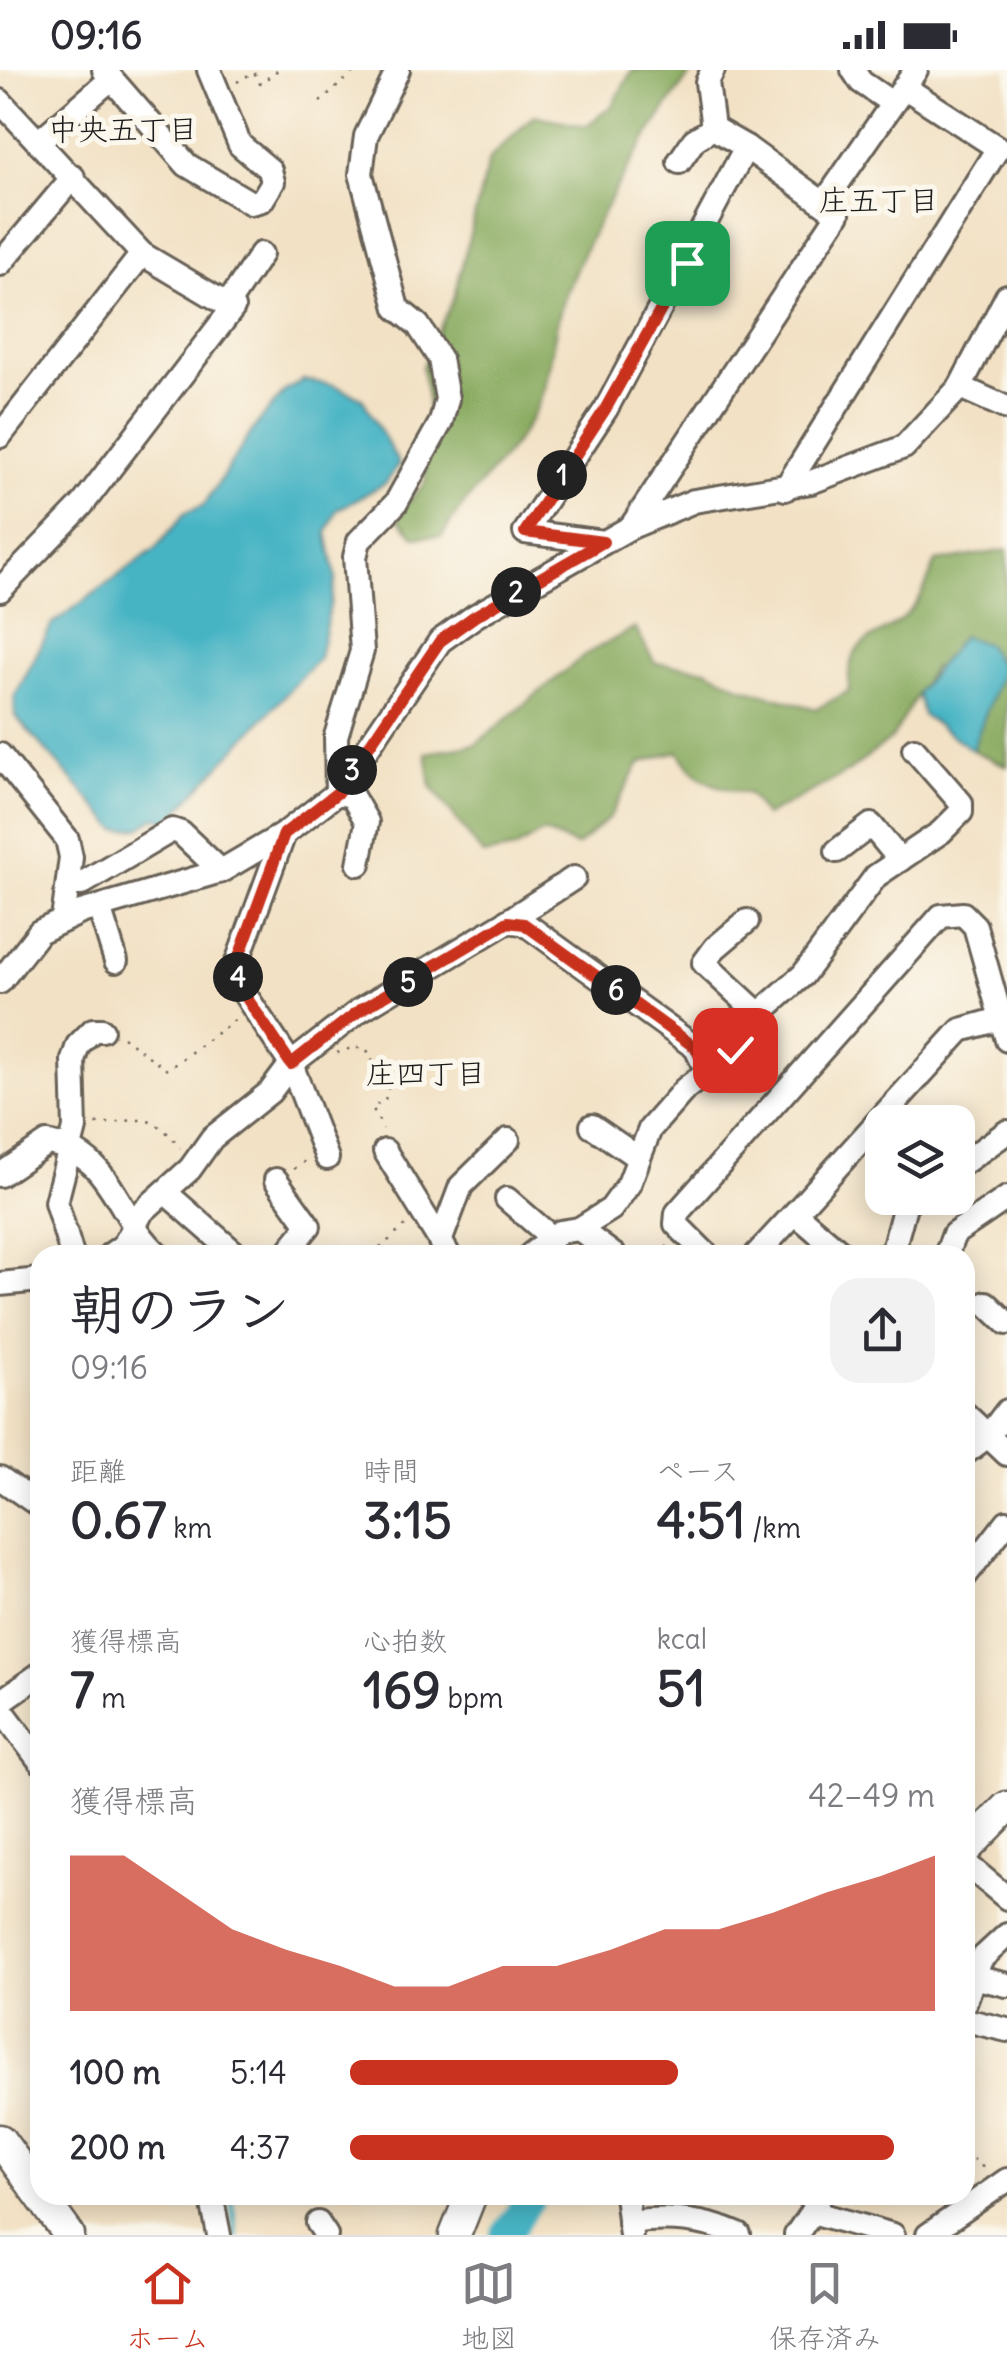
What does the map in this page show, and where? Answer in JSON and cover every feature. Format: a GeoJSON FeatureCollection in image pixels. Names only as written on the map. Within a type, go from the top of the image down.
{"type":"FeatureCollection","features":[{"type":"Feature","properties":{"kind":"main road"},"geometry":{"type":"LineString","coordinates":[[975,1840],[1007,1808]]}},
{"type":"Feature","properties":{"kind":"main road"},"geometry":{"type":"LineString","coordinates":[[0,2140],[30,2181]]}},
{"type":"Feature","properties":{"kind":"main road"},"geometry":{"type":"LineString","coordinates":[[47,2205],[69,2235]]}},
{"type":"Feature","properties":{"kind":"main road"},"geometry":{"type":"LineString","coordinates":[[455,2235],[467,2205]]}},
{"type":"Feature","properties":{"kind":"street"},"geometry":{"type":"LineString","coordinates":[[39,141],[108,74],[187,165],[252,203],[262,200],[273,182],[270,170],[240,145],[209,70]]}},
{"type":"Feature","properties":{"kind":"street"},"geometry":{"type":"LineString","coordinates":[[337,793],[336,736],[362,651],[355,557],[359,541],[396,503],[441,422],[446,399],[440,359],[418,325],[397,308],[361,174],[366,136],[398,70]]}},
{"type":"Feature","properties":{"kind":"street"},"geometry":{"type":"LineString","coordinates":[[712,128],[707,82],[713,70]]}},
{"type":"Feature","properties":{"kind":"street"},"geometry":{"type":"LineString","coordinates":[[785,488],[998,148],[904,87],[861,82],[853,70]]}},
{"type":"Feature","properties":{"kind":"street"},"geometry":{"type":"LineString","coordinates":[[824,203],[904,87]]}},
{"type":"Feature","properties":{"kind":"street"},"geometry":{"type":"LineString","coordinates":[[0,101],[142,254],[233,308],[82,504],[0,590]]}},
{"type":"Feature","properties":{"kind":"street"},"geometry":{"type":"LineString","coordinates":[[631,527],[838,214],[746,147],[712,128]]}},
{"type":"Feature","properties":{"kind":"street"},"geometry":{"type":"LineString","coordinates":[[679,162],[694,140],[712,128]]}},
{"type":"Feature","properties":{"kind":"street"},"geometry":{"type":"LineString","coordinates":[[603,542],[525,532],[606,408],[746,147]]}},
{"type":"Feature","properties":{"kind":"street"},"geometry":{"type":"LineString","coordinates":[[0,264],[72,177]]}},
{"type":"Feature","properties":{"kind":"street"},"geometry":{"type":"LineString","coordinates":[[0,436],[142,254]]}},
{"type":"Feature","properties":{"kind":"street"},"geometry":{"type":"LineString","coordinates":[[227,304],[261,254]]}},
{"type":"Feature","properties":{"kind":"street"},"geometry":{"type":"LineString","coordinates":[[0,982],[22,947],[38,932],[100,906],[221,872],[284,834],[337,793],[440,641],[475,616],[631,527],[694,501],[785,488],[845,472],[904,447],[960,388],[1007,296]]}},
{"type":"Feature","properties":{"kind":"street"},"geometry":{"type":"LineString","coordinates":[[960,388],[1007,408]]}},
{"type":"Feature","properties":{"kind":"street"},"geometry":{"type":"LineString","coordinates":[[542,1245],[551,1237],[579,1229],[610,1209],[629,1184],[650,1128],[685,1089],[752,1033],[759,1014],[803,976],[843,925],[858,894],[961,812],[962,803],[914,749]]}},
{"type":"Feature","properties":{"kind":"street"},"geometry":{"type":"LineString","coordinates":[[0,755],[67,839],[69,884],[64,920]]}},
{"type":"Feature","properties":{"kind":"street"},"geometry":{"type":"LineString","coordinates":[[337,793],[352,796],[367,822],[359,864]]}},
{"type":"Feature","properties":{"kind":"street"},"geometry":{"type":"LineString","coordinates":[[837,851],[871,825],[900,860]]}},
{"type":"Feature","properties":{"kind":"street"},"geometry":{"type":"LineString","coordinates":[[69,884],[82,884],[172,830],[181,832],[221,872]]}},
{"type":"Feature","properties":{"kind":"street"},"geometry":{"type":"LineString","coordinates":[[284,834],[236,965],[240,988],[252,1008],[297,1060],[325,1154]]}},
{"type":"Feature","properties":{"kind":"street"},"geometry":{"type":"LineString","coordinates":[[120,1245],[134,1230],[142,1212],[194,1164],[212,1138],[270,1092],[297,1060],[360,1010],[574,878]]}},
{"type":"Feature","properties":{"kind":"street"},"geometry":{"type":"LineString","coordinates":[[100,906],[116,961]]}},
{"type":"Feature","properties":{"kind":"street"},"geometry":{"type":"LineString","coordinates":[[697,1245],[676,1224],[677,1213],[941,916],[963,914],[976,926],[1005,1025],[962,1030],[766,1245]]}},
{"type":"Feature","properties":{"kind":"street"},"geometry":{"type":"LineString","coordinates":[[747,921],[704,963],[759,1014]]}},
{"type":"Feature","properties":{"kind":"street"},"geometry":{"type":"LineString","coordinates":[[508,922],[524,924],[696,1048],[707,1072]]}},
{"type":"Feature","properties":{"kind":"street"},"geometry":{"type":"LineString","coordinates":[[69,1245],[56,1202],[75,1122],[72,1060],[78,1045],[93,1030],[102,1030]]}},
{"type":"Feature","properties":{"kind":"street"},"geometry":{"type":"LineString","coordinates":[[592,1126],[637,1157]]}},
{"type":"Feature","properties":{"kind":"street"},"geometry":{"type":"LineString","coordinates":[[975,1155],[1007,1132]]}},
{"type":"Feature","properties":{"kind":"street"},"geometry":{"type":"LineString","coordinates":[[445,1245],[462,1186],[508,1140]]}},
{"type":"Feature","properties":{"kind":"street"},"geometry":{"type":"LineString","coordinates":[[0,1175],[47,1143],[72,1147],[91,1161],[112,1189],[134,1230],[149,1245]]}},
{"type":"Feature","properties":{"kind":"street"},"geometry":{"type":"LineString","coordinates":[[385,1151],[442,1245]]}},
{"type":"Feature","properties":{"kind":"street"},"geometry":{"type":"LineString","coordinates":[[276,1180],[309,1226],[295,1245]]}},
{"type":"Feature","properties":{"kind":"street"},"geometry":{"type":"LineString","coordinates":[[164,1192],[225,1245]]}},
{"type":"Feature","properties":{"kind":"street"},"geometry":{"type":"LineString","coordinates":[[950,1245],[954,1234],[1007,1198]]}},
{"type":"Feature","properties":{"kind":"street"},"geometry":{"type":"LineString","coordinates":[[507,1199],[551,1237]]}},
{"type":"Feature","properties":{"kind":"street"},"geometry":{"type":"LineString","coordinates":[[795,1214],[832,1245]]}},
{"type":"Feature","properties":{"kind":"street"},"geometry":{"type":"LineString","coordinates":[[894,1245],[902,1215]]}},
{"type":"Feature","properties":{"kind":"street"},"geometry":{"type":"LineString","coordinates":[[579,1229],[601,1245]]}},
{"type":"Feature","properties":{"kind":"street"},"geometry":{"type":"LineString","coordinates":[[0,1284],[30,1281]]}},
{"type":"Feature","properties":{"kind":"street"},"geometry":{"type":"LineString","coordinates":[[986,1304],[1007,1322]]}},
{"type":"Feature","properties":{"kind":"street"},"geometry":{"type":"LineString","coordinates":[[975,1446],[988,1436],[1007,1411]]}},
{"type":"Feature","properties":{"kind":"street"},"geometry":{"type":"LineString","coordinates":[[975,1424],[1007,1454]]}},
{"type":"Feature","properties":{"kind":"street"},"geometry":{"type":"LineString","coordinates":[[4,1487],[30,1501]]}},
{"type":"Feature","properties":{"kind":"street"},"geometry":{"type":"LineString","coordinates":[[975,1563],[1007,1522]]}},
{"type":"Feature","properties":{"kind":"street"},"geometry":{"type":"LineString","coordinates":[[30,1682],[0,1705],[30,1747]]}},
{"type":"Feature","properties":{"kind":"street"},"geometry":{"type":"LineString","coordinates":[[975,1871],[1007,1898]]}},
{"type":"Feature","properties":{"kind":"street"},"geometry":{"type":"LineString","coordinates":[[975,1971],[981,1959],[1007,1934]]}},
{"type":"Feature","properties":{"kind":"street"},"geometry":{"type":"LineString","coordinates":[[975,1978],[1007,1984]]}},
{"type":"Feature","properties":{"kind":"street"},"geometry":{"type":"LineString","coordinates":[[975,2022],[1007,2030]]}},
{"type":"Feature","properties":{"kind":"street"},"geometry":{"type":"LineString","coordinates":[[975,2203],[1005,2182]]}},
{"type":"Feature","properties":{"kind":"street"},"geometry":{"type":"LineString","coordinates":[[213,2205],[219,2235]]}},
{"type":"Feature","properties":{"kind":"street"},"geometry":{"type":"LineString","coordinates":[[796,2235],[814,2205]]}},
{"type":"Feature","properties":{"kind":"street"},"geometry":{"type":"LineString","coordinates":[[820,2205],[893,2235]]}},
{"type":"Feature","properties":{"kind":"street"},"geometry":{"type":"LineString","coordinates":[[928,2235],[972,2205]]}},
{"type":"Feature","properties":{"kind":"street"},"geometry":{"type":"LineString","coordinates":[[630,2229],[676,2219],[715,2224],[739,2235]]}},
{"type":"Feature","properties":{"kind":"path"},"geometry":{"type":"LineString","coordinates":[[218,93],[254,72],[260,84],[278,70]]}},
{"type":"Feature","properties":{"kind":"path"},"geometry":{"type":"LineString","coordinates":[[320,102],[356,70]]}},
{"type":"Feature","properties":{"kind":"path"},"geometry":{"type":"LineString","coordinates":[[102,1030],[128,1038],[167,1070],[252,1008]]}},
{"type":"Feature","properties":{"kind":"path"},"geometry":{"type":"LineString","coordinates":[[297,1060],[324,1058],[355,1046],[367,1050],[388,1089],[385,1100],[372,1107],[384,1132],[385,1151]]}},
{"type":"Feature","properties":{"kind":"path"},"geometry":{"type":"LineString","coordinates":[[75,1122],[115,1123],[138,1117],[152,1121],[194,1164]]}},
{"type":"Feature","properties":{"kind":"path"},"geometry":{"type":"LineString","coordinates":[[276,1180],[325,1154]]}},
{"type":"Feature","properties":{"kind":"path"},"geometry":{"type":"LineString","coordinates":[[383,1245],[419,1212]]}},
{"type":"Feature","properties":{"kind":"path"},"geometry":{"type":"LineString","coordinates":[[975,2160],[1005,2182]]}},
{"type":"Feature","properties":{"kind":"green space"},"geometry":{"type":"Polygon","coordinates":[[[632,70],[694,70],[640,149],[576,268],[560,309],[546,381],[527,425],[442,536],[415,537],[396,516],[425,483],[428,404],[422,367],[454,297],[489,159],[534,115],[586,126],[612,106],[632,70]]]}},
{"type":"Feature","properties":{"kind":"green space"},"geometry":{"type":"Polygon","coordinates":[[[1007,550],[1007,766],[972,750],[1002,669],[933,667],[892,738],[848,772],[765,816],[749,794],[708,782],[692,770],[678,751],[640,763],[609,818],[577,846],[543,832],[515,849],[483,855],[431,786],[426,753],[476,744],[586,654],[635,628],[655,663],[706,669],[741,687],[816,709],[849,691],[849,671],[859,647],[903,618],[915,605],[936,562],[1007,550]]]}},
{"type":"Feature","properties":{"kind":"water"},"geometry":{"type":"Polygon","coordinates":[[[303,380],[334,385],[362,398],[399,464],[386,483],[337,510],[327,533],[336,578],[319,658],[169,821],[156,817],[140,828],[117,830],[15,716],[14,698],[52,624],[156,548],[185,513],[204,505],[256,425],[285,391],[303,380]]]}},
{"type":"Feature","properties":{"kind":"water"},"geometry":{"type":"Polygon","coordinates":[[[962,636],[986,644],[1002,669],[972,750],[923,715],[917,693],[962,636]]]}},
{"type":"Feature","properties":{"kind":"waterway"},"geometry":{"type":"LineString","coordinates":[[232,2205],[236,2235]]}},
{"type":"Feature","properties":{"kind":"waterway"},"geometry":{"type":"LineString","coordinates":[[506,2235],[526,2205]]}},
{"type":"Feature","properties":{"kind":"district","name":"中央五丁目"},"geometry":{"type":"Point","coordinates":[123,130]}},
{"type":"Feature","properties":{"kind":"district","name":"庄五丁目"},"geometry":{"type":"Point","coordinates":[879,201]}},
{"type":"Feature","properties":{"kind":"district","name":"庄四丁目"},"geometry":{"type":"Point","coordinates":[426,1074]}},
{"type":"Feature","properties":{"kind":"route"},"geometry":{"type":"LineString","coordinates":[[687,263],[606,408],[525,532],[603,542],[475,616],[440,641],[337,793],[284,834],[268,881],[254,907],[236,965],[240,988],[291,1064],[360,1010],[508,922],[524,924],[696,1048],[707,1072],[735,1050]]}}]}
